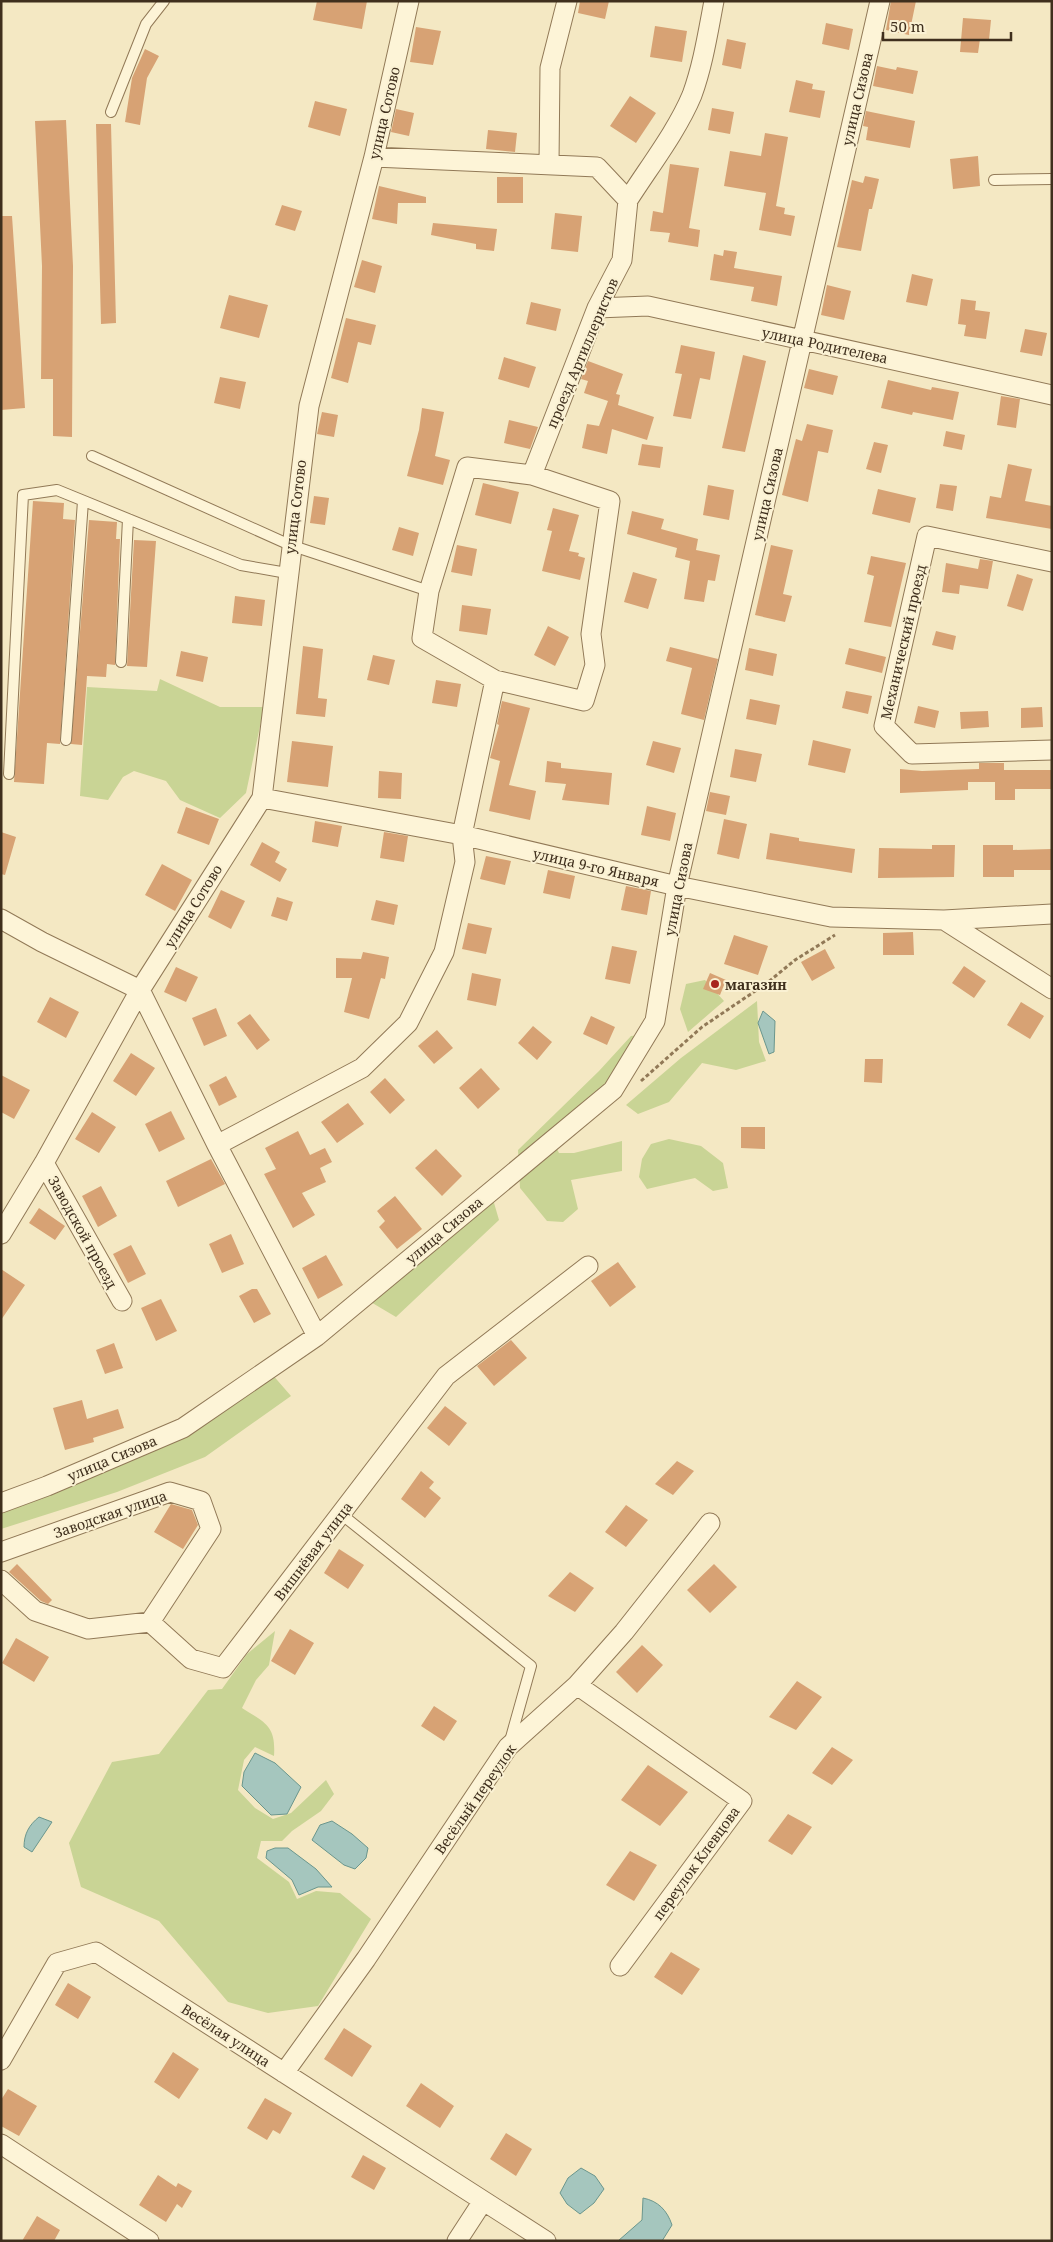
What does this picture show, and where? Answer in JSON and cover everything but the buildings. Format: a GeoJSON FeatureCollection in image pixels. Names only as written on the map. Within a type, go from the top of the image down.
{"type":"FeatureCollection","features":[{"type":"Feature","properties":{"kind":"street","name":"улица Сотово"},"geometry":{"type":"LineString","coordinates":[[1,1234],[44,1163],[140,990],[262,798],[290,545],[309,406],[374,157],[409,1]]}},
{"type":"Feature","properties":{"kind":"street"},"geometry":{"type":"LineString","coordinates":[[549,164],[550,68],[567,1]]}},
{"type":"Feature","properties":{"kind":"street","name":"проезд Артиллеристов"},"geometry":{"type":"LineString","coordinates":[[532,475],[597,308],[622,260],[628,200],[692,95],[702,60],[714,1]]}},
{"type":"Feature","properties":{"kind":"street","name":"улица Сизова"},"geometry":{"type":"LineString","coordinates":[[1,1503],[47,1486],[182,1428],[317,1336],[613,1090],[655,1020],[677,886],[880,1]]}},
{"type":"Feature","properties":{"kind":"street"},"geometry":{"type":"LineString","coordinates":[[374,157],[597,167],[628,200]]}},
{"type":"Feature","properties":{"kind":"street","name":"улица Родителева"},"geometry":{"type":"LineString","coordinates":[[597,308],[648,306],[1052,395]]}},
{"type":"Feature","properties":{"kind":"street"},"geometry":{"type":"LineString","coordinates":[[467,466],[532,475],[610,502],[591,634],[594,666],[584,701],[495,680],[422,638],[429,591],[467,466]]}},
{"type":"Feature","properties":{"kind":"street","name":"Механический проезд"},"geometry":{"type":"LineString","coordinates":[[1052,562],[927,536],[884,726],[912,754],[1052,750]]}},
{"type":"Feature","properties":{"kind":"street"},"geometry":{"type":"LineString","coordinates":[[216,1145],[362,1068],[408,1023],[444,952],[465,862],[462,835],[495,680]]}},
{"type":"Feature","properties":{"kind":"street","name":"улица 9-го Января"},"geometry":{"type":"LineString","coordinates":[[262,798],[462,835],[677,886],[831,917],[944,920],[1052,914]]}},
{"type":"Feature","properties":{"kind":"street"},"geometry":{"type":"LineString","coordinates":[[1,919],[42,942],[140,990],[216,1145],[317,1336]]}},
{"type":"Feature","properties":{"kind":"street"},"geometry":{"type":"LineString","coordinates":[[944,920],[1052,989]]}},
{"type":"Feature","properties":{"kind":"street","name":"Заводской проезд"},"geometry":{"type":"LineString","coordinates":[[44,1163],[122,1301]]}},
{"type":"Feature","properties":{"kind":"street","name":"Вишнёвая улица"},"geometry":{"type":"LineString","coordinates":[[150,1622],[191,1659],[224,1668],[446,1376],[588,1266]]}},
{"type":"Feature","properties":{"kind":"street","name":"Заводская улица"},"geometry":{"type":"LineString","coordinates":[[1,1552],[170,1492],[201,1501],[211,1529],[150,1622]]}},
{"type":"Feature","properties":{"kind":"street","name":"Весёлый переулок"},"geometry":{"type":"LineString","coordinates":[[284,2072],[366,1959],[508,1748],[577,1685],[624,1632],[710,1523]]}},
{"type":"Feature","properties":{"kind":"street"},"geometry":{"type":"LineString","coordinates":[[1,1580],[35,1611],[88,1628],[150,1622]]}},
{"type":"Feature","properties":{"kind":"street","name":"переулок Клевцова"},"geometry":{"type":"LineString","coordinates":[[577,1685],[742,1801],[620,1966]]}},
{"type":"Feature","properties":{"kind":"street","name":"Весёлая улица"},"geometry":{"type":"LineString","coordinates":[[1,2060],[57,1963],[96,1952],[546,2241]]}},
{"type":"Feature","properties":{"kind":"street"},"geometry":{"type":"LineString","coordinates":[[1,2144],[149,2241]]}},
{"type":"Feature","properties":{"kind":"street"},"geometry":{"type":"LineString","coordinates":[[458,2241],[483,2201]]}},
{"type":"Feature","properties":{"kind":"lane"},"geometry":{"type":"LineString","coordinates":[[111,112],[146,24],[164,1]]}},
{"type":"Feature","properties":{"kind":"lane"},"geometry":{"type":"LineString","coordinates":[[994,180],[1052,179]]}},
{"type":"Feature","properties":{"kind":"lane"},"geometry":{"type":"LineString","coordinates":[[92,456],[290,545],[429,591]]}},
{"type":"Feature","properties":{"kind":"lane"},"geometry":{"type":"LineString","coordinates":[[9,774],[23,495],[57,490],[241,565],[287,573]]}},
{"type":"Feature","properties":{"kind":"lane"},"geometry":{"type":"LineString","coordinates":[[66,740],[83,501]]}},
{"type":"Feature","properties":{"kind":"lane"},"geometry":{"type":"LineString","coordinates":[[121,662],[128,519]]}},
{"type":"Feature","properties":{"kind":"lane"},"geometry":{"type":"LineString","coordinates":[[341,1514],[531,1666],[508,1748]]}},
{"type":"Feature","properties":{"kind":"path"},"geometry":{"type":"LineString","coordinates":[[637,1084],[702,1028],[767,983],[795,960],[863,917]]}},
{"type":"Feature","properties":{"kind":"green space"},"geometry":{"type":"Polygon","coordinates":[[[160,679],[220,707],[264,707],[246,793],[220,818],[180,800],[166,781],[134,771],[123,777],[108,800],[80,796],[87,687],[157,691],[160,679]]]}},
{"type":"Feature","properties":{"kind":"green space"},"geometry":{"type":"Polygon","coordinates":[[[705,980],[724,1001],[688,1032],[680,1009],[686,984],[705,980]]]}},
{"type":"Feature","properties":{"kind":"green space"},"geometry":{"type":"Polygon","coordinates":[[[757,1001],[759,1042],[766,1061],[736,1070],[702,1063],[669,1102],[638,1114],[626,1105],[681,1058],[757,1001]]]}},
{"type":"Feature","properties":{"kind":"green space"},"geometry":{"type":"Polygon","coordinates":[[[639,1035],[616,1082],[557,1149],[559,1153],[574,1153],[622,1141],[622,1171],[571,1180],[578,1209],[563,1222],[547,1221],[520,1188],[518,1150],[599,1071],[631,1036],[639,1035]]]}},
{"type":"Feature","properties":{"kind":"green space"},"geometry":{"type":"Polygon","coordinates":[[[669,1139],[701,1146],[723,1163],[728,1188],[713,1191],[695,1178],[647,1189],[639,1177],[642,1159],[651,1144],[669,1139]]]}},
{"type":"Feature","properties":{"kind":"green space"},"geometry":{"type":"Polygon","coordinates":[[[492,1196],[499,1220],[396,1317],[369,1301],[492,1196]]]}},
{"type":"Feature","properties":{"kind":"green space"},"geometry":{"type":"Polygon","coordinates":[[[271,1373],[291,1396],[205,1457],[117,1492],[1,1529],[1,1510],[271,1373]]]}},
{"type":"Feature","properties":{"kind":"green space"},"geometry":{"type":"Polygon","coordinates":[[[275,1631],[269,1665],[256,1680],[242,1708],[263,1722],[271,1731],[274,1756],[255,1747],[244,1760],[238,1790],[255,1808],[273,1819],[291,1813],[326,1780],[334,1794],[321,1811],[292,1831],[282,1841],[261,1841],[257,1858],[289,1882],[297,1899],[316,1891],[340,1893],[371,1919],[318,2006],[268,2013],[228,2002],[159,1921],[81,1887],[69,1843],[112,1762],[159,1754],[208,1690],[222,1689],[247,1654],[275,1631]]]}},
{"type":"Feature","properties":{"kind":"water"},"geometry":{"type":"Polygon","coordinates":[[[763,1011],[775,1021],[774,1052],[769,1054],[758,1023],[763,1011]]]}},
{"type":"Feature","properties":{"kind":"water"},"geometry":{"type":"Polygon","coordinates":[[[255,1753],[275,1763],[301,1787],[287,1814],[271,1815],[242,1786],[244,1772],[255,1753]]]}},
{"type":"Feature","properties":{"kind":"water"},"geometry":{"type":"Polygon","coordinates":[[[39,1817],[52,1822],[32,1852],[24,1847],[25,1838],[32,1823],[39,1817]]]}},
{"type":"Feature","properties":{"kind":"water"},"geometry":{"type":"Polygon","coordinates":[[[332,1821],[352,1834],[368,1848],[366,1858],[355,1869],[344,1865],[312,1840],[320,1825],[332,1821]]]}},
{"type":"Feature","properties":{"kind":"water"},"geometry":{"type":"Polygon","coordinates":[[[275,1848],[288,1848],[316,1869],[332,1887],[318,1887],[299,1895],[292,1880],[266,1858],[267,1851],[275,1848]]]}},
{"type":"Feature","properties":{"kind":"water"},"geometry":{"type":"Polygon","coordinates":[[[581,2168],[595,2176],[604,2189],[594,2203],[580,2214],[567,2204],[560,2193],[568,2178],[581,2168]]]}},
{"type":"Feature","properties":{"kind":"water"},"geometry":{"type":"Polygon","coordinates":[[[643,2198],[653,2201],[661,2207],[672,2225],[662,2241],[618,2241],[642,2220],[643,2198]]]}},
{"type":"Feature","properties":{"kind":"place","name":"магазин"},"geometry":{"type":"Point","coordinates":[715,984]}}]}
